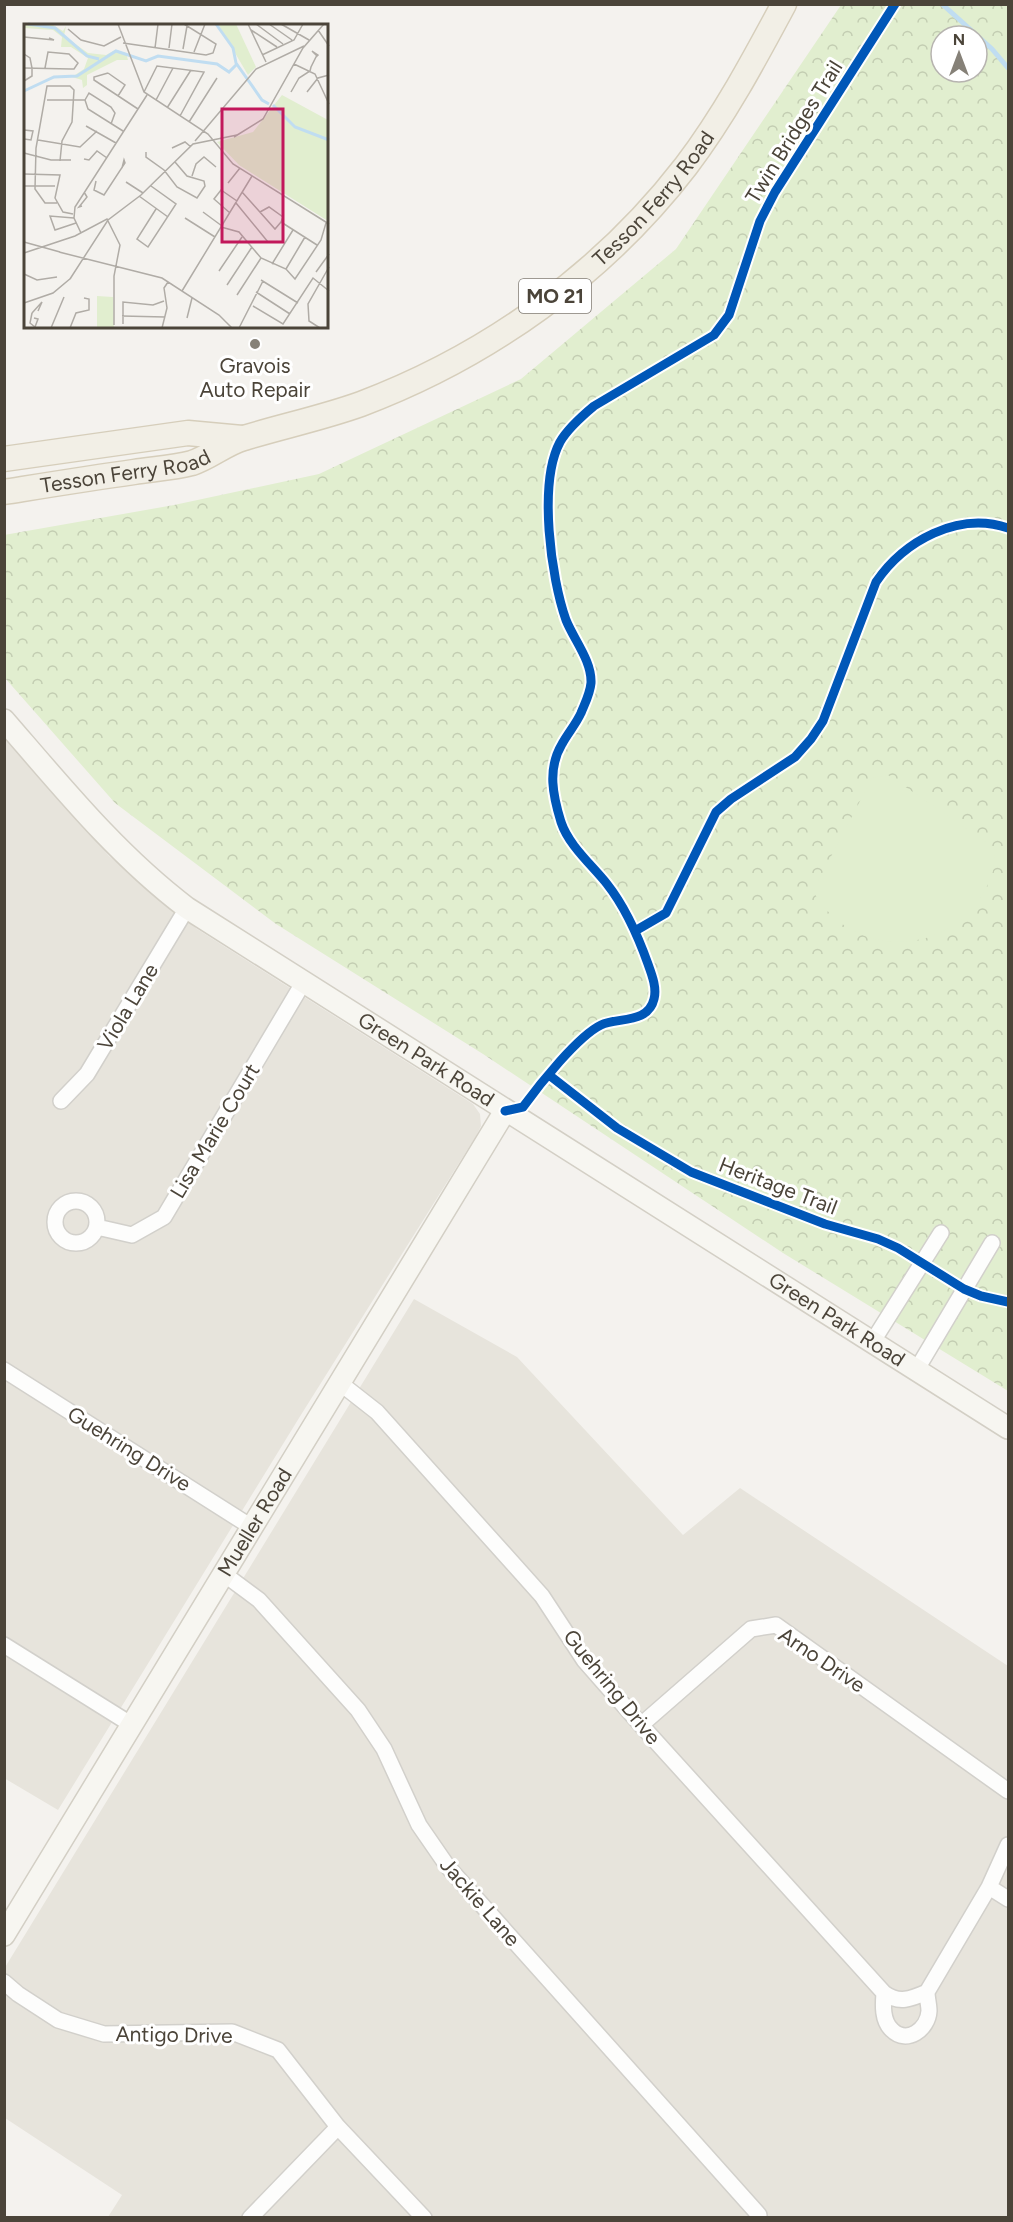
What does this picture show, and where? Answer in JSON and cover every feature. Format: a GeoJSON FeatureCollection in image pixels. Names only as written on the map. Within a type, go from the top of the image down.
{"type":"FeatureCollection","features":[{"type":"Feature","properties":{"kind":"main road","name":"Tesson Ferry Road"},"geometry":{"type":"LineString","coordinates":[[4,492],[192,462],[242,438],[323,417],[398,389],[489,341],[559,293],[625,235],[685,167],[736,90],[784,4]]}},
{"type":"Feature","properties":{"kind":"main road","name":"Tesson Ferry Road"},"geometry":{"type":"LineString","coordinates":[[4,459],[188,433],[242,438]]}},
{"type":"Feature","properties":{"kind":"street","name":"Green Park Road"},"geometry":{"type":"LineString","coordinates":[[4,720],[116,846],[146,875],[187,908],[1008,1428]]}},
{"type":"Feature","properties":{"kind":"street","name":"Viola Lane"},"geometry":{"type":"LineString","coordinates":[[61,1101],[87,1074],[187,908]]}},
{"type":"Feature","properties":{"kind":"street","name":"Lisa Marie Court"},"geometry":{"type":"LineString","coordinates":[[97,1227],[132,1235],[164,1216],[303,983]]}},
{"type":"Feature","properties":{"kind":"street","name":"Mueller Road"},"geometry":{"type":"LineString","coordinates":[[4,1935],[505,1111]]}},
{"type":"Feature","properties":{"kind":"street"},"geometry":{"type":"LineString","coordinates":[[873,1341],[940,1233]]}},
{"type":"Feature","properties":{"kind":"street"},"geometry":{"type":"LineString","coordinates":[[917,1369],[992,1243]]}},
{"type":"Feature","properties":{"kind":"street","name":"Guehring Drive"},"geometry":{"type":"LineString","coordinates":[[4,1370],[253,1528]]}},
{"type":"Feature","properties":{"kind":"street","name":"Guehring Drive"},"geometry":{"type":"LineString","coordinates":[[340,1383],[377,1412],[542,1596],[584,1660],[640,1725],[884,1993]]}},
{"type":"Feature","properties":{"kind":"street","name":"Jackie Lane"},"geometry":{"type":"LineString","coordinates":[[224,1574],[259,1600],[358,1710],[384,1749],[419,1825],[448,1867],[759,2215]]}},
{"type":"Feature","properties":{"kind":"street","name":"Arno Drive"},"geometry":{"type":"LineString","coordinates":[[640,1725],[751,1629],[776,1625],[1008,1791]]}},
{"type":"Feature","properties":{"kind":"street"},"geometry":{"type":"LineString","coordinates":[[4,1645],[132,1725]]}},
{"type":"Feature","properties":{"kind":"street"},"geometry":{"type":"LineString","coordinates":[[884,1993],[894,2000],[910,2000],[927,1992],[989,1887],[1008,1845]]}},
{"type":"Feature","properties":{"kind":"street"},"geometry":{"type":"LineString","coordinates":[[989,1887],[1008,1899]]}},
{"type":"Feature","properties":{"kind":"street","name":"Antigo Drive"},"geometry":{"type":"LineString","coordinates":[[4,1982],[58,2020],[104,2034],[232,2032],[278,2050],[338,2127],[424,2217]]}},
{"type":"Feature","properties":{"kind":"street"},"geometry":{"type":"LineString","coordinates":[[884,1993],[885,2019],[892,2030],[905,2036],[919,2032],[926,2023],[929,2011],[927,1992]]}},
{"type":"Feature","properties":{"kind":"street"},"geometry":{"type":"LineString","coordinates":[[250,2217],[338,2127]]}},
{"type":"Feature","properties":{"kind":"shaded area"},"geometry":{"type":"Polygon","coordinates":[[[4,736],[109,856],[197,929],[473,1104],[480,1114],[481,1126],[58,1810],[4,1778],[4,736]]]}},
{"type":"Feature","properties":{"kind":"shaded area"},"geometry":{"type":"Polygon","coordinates":[[[414,1299],[517,1357],[683,1535],[740,1488],[1008,1666],[1008,2217],[108,2217],[122,2195],[5,2118],[4,1969],[414,1299]]]}},
{"type":"Feature","properties":{"kind":"green space"},"geometry":{"type":"Polygon","coordinates":[[[841,5],[1008,5],[1008,1391],[783,1253],[483,1054],[276,924],[115,803],[5,678],[4,535],[174,505],[319,474],[521,379],[676,249],[841,5]]]}},
{"type":"Feature","properties":{"kind":"green space"},"geometry":{"type":"Polygon","coordinates":[[[888,775],[995,848],[993,871],[979,899],[960,921],[936,935],[909,941],[882,940],[855,932],[832,915],[813,891],[872,778],[888,775]]]}},
{"type":"Feature","properties":{"kind":"waterway"},"geometry":{"type":"LineString","coordinates":[[942,4],[992,49],[1008,68]]}},
{"type":"Feature","properties":{"kind":"cycle path","name":"Twin Bridges Trail"},"geometry":{"type":"LineString","coordinates":[[505,1111],[523,1107],[559,1062],[581,1039],[601,1025],[639,1016],[646,1012],[651,1007],[655,995],[651,973],[631,922],[614,893],[569,839],[561,822],[556,802],[553,783],[554,763],[557,753],[581,713],[588,695],[591,675],[586,659],[566,620],[556,580],[548,505],[553,460],[567,432],[594,406],[714,335],[729,315],[760,221],[775,192],[895,4]]}},
{"type":"Feature","properties":{"kind":"cycle path"},"geometry":{"type":"LineString","coordinates":[[635,931],[666,913],[716,812],[731,799],[795,757],[811,739],[823,721],[876,582],[888,567],[917,542],[952,527],[989,524],[1008,528]]}},
{"type":"Feature","properties":{"kind":"cycle path","name":"Heritage Trail"},"geometry":{"type":"LineString","coordinates":[[549,1075],[617,1128],[691,1172],[825,1224],[878,1239],[898,1248],[964,1289],[981,1296],[1008,1302]]}},
{"type":"Feature","properties":{"kind":"place","name":"Gravois Auto Repair"},"geometry":{"type":"Point","coordinates":[255,344]}}]}
